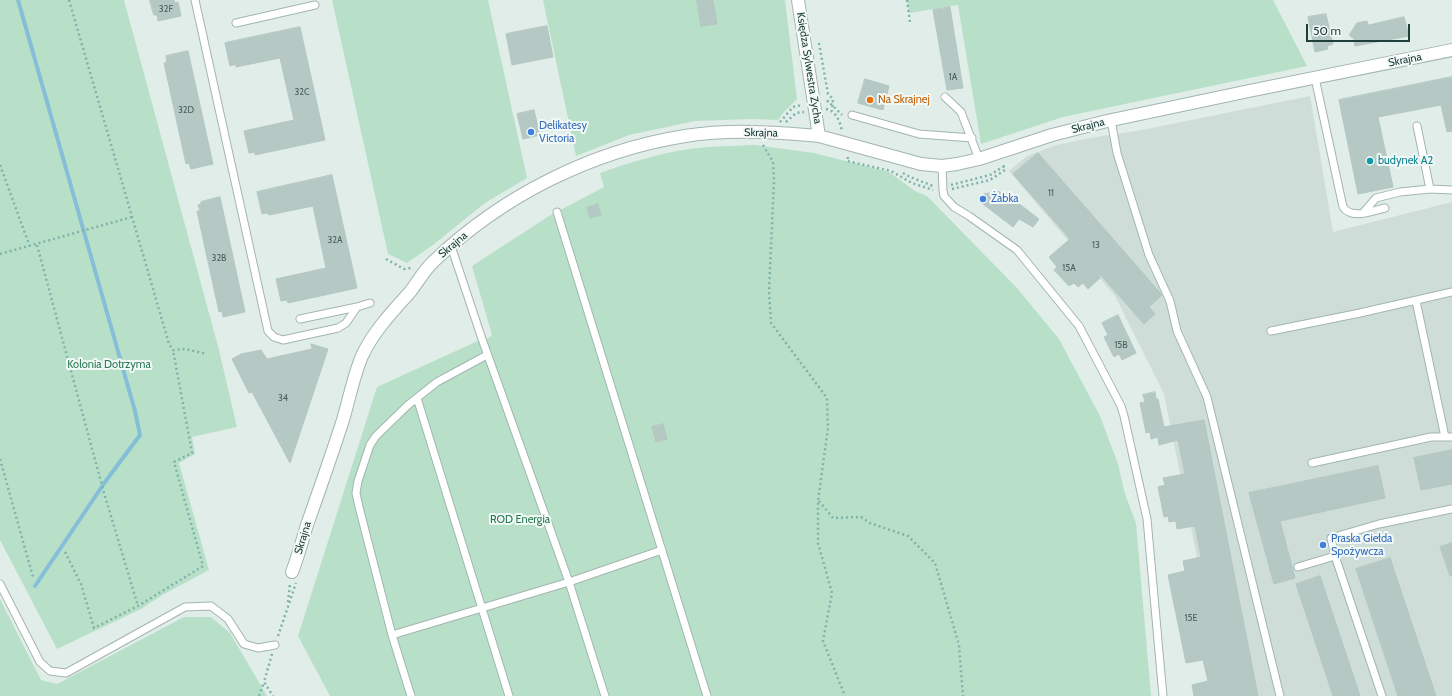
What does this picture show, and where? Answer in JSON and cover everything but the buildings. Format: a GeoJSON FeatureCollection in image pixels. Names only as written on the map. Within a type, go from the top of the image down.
{"type":"FeatureCollection","features":[{"type":"Feature","properties":{"kind":"street","name":"Księdza Sylwestra Zycha"},"geometry":{"type":"LineString","coordinates":[[798,0],[819,136]]}},
{"type":"Feature","properties":{"kind":"street","name":"Skrajna"},"geometry":{"type":"LineString","coordinates":[[292,572],[342,423],[362,357],[386,318],[432,263],[452,246],[497,211],[536,186],[578,167],[624,150],[686,136],[711,133],[768,132],[819,136],[921,164],[942,166],[957,164],[979,159],[1052,135],[1111,120],[1452,50]]}},
{"type":"Feature","properties":{"kind":"lane"},"geometry":{"type":"LineString","coordinates":[[195,0],[268,331],[274,337],[283,340],[338,328],[346,323],[356,307]]}},
{"type":"Feature","properties":{"kind":"lane"},"geometry":{"type":"LineString","coordinates":[[236,23],[315,6]]}},
{"type":"Feature","properties":{"kind":"lane"},"geometry":{"type":"LineString","coordinates":[[1315,78],[1343,207],[1346,211],[1354,214],[1384,208]]}},
{"type":"Feature","properties":{"kind":"lane"},"geometry":{"type":"LineString","coordinates":[[945,97],[961,112],[979,159]]}},
{"type":"Feature","properties":{"kind":"lane"},"geometry":{"type":"LineString","coordinates":[[852,115],[919,134],[972,138]]}},
{"type":"Feature","properties":{"kind":"lane"},"geometry":{"type":"LineString","coordinates":[[1111,120],[1117,153],[1149,255],[1170,300],[1177,331],[1207,397],[1280,696]]}},
{"type":"Feature","properties":{"kind":"lane"},"geometry":{"type":"LineString","coordinates":[[1417,126],[1430,189]]}},
{"type":"Feature","properties":{"kind":"lane"},"geometry":{"type":"LineString","coordinates":[[942,166],[942,190],[944,196],[954,207],[1017,250],[1079,326],[1121,406],[1147,519],[1163,696]]}},
{"type":"Feature","properties":{"kind":"lane"},"geometry":{"type":"LineString","coordinates":[[1364,213],[1376,198],[1400,192],[1430,189],[1452,190]]}},
{"type":"Feature","properties":{"kind":"lane"},"geometry":{"type":"LineString","coordinates":[[557,212],[707,696]]}},
{"type":"Feature","properties":{"kind":"lane"},"geometry":{"type":"LineString","coordinates":[[452,246],[488,355],[569,582],[605,696]]}},
{"type":"Feature","properties":{"kind":"lane"},"geometry":{"type":"LineString","coordinates":[[1271,331],[1416,301],[1452,292]]}},
{"type":"Feature","properties":{"kind":"lane"},"geometry":{"type":"LineString","coordinates":[[1312,463],[1431,437],[1449,437],[1416,301]]}},
{"type":"Feature","properties":{"kind":"lane"},"geometry":{"type":"LineString","coordinates":[[300,319],[370,303]]}},
{"type":"Feature","properties":{"kind":"lane"},"geometry":{"type":"LineString","coordinates":[[411,696],[392,635],[356,493],[358,481],[370,445],[376,436],[417,398],[437,382],[488,355]]}},
{"type":"Feature","properties":{"kind":"lane"},"geometry":{"type":"LineString","coordinates":[[417,398],[509,696]]}},
{"type":"Feature","properties":{"kind":"lane"},"geometry":{"type":"LineString","coordinates":[[1382,696],[1331,538],[1379,524],[1452,510]]}},
{"type":"Feature","properties":{"kind":"lane"},"geometry":{"type":"LineString","coordinates":[[392,635],[569,582],[662,550]]}},
{"type":"Feature","properties":{"kind":"lane"},"geometry":{"type":"LineString","coordinates":[[1298,567],[1336,556]]}},
{"type":"Feature","properties":{"kind":"lane"},"geometry":{"type":"LineString","coordinates":[[0,584],[40,662],[50,671],[66,672],[186,607],[211,606],[228,619],[244,644],[258,648],[275,645]]}},
{"type":"Feature","properties":{"kind":"path"},"geometry":{"type":"LineString","coordinates":[[65,552],[81,584],[94,628],[138,606],[203,566],[174,462],[192,453],[173,350],[169,344],[69,0]]}},
{"type":"Feature","properties":{"kind":"path"},"geometry":{"type":"LineString","coordinates":[[907,0],[910,22]]}},
{"type":"Feature","properties":{"kind":"path"},"geometry":{"type":"LineString","coordinates":[[818,38],[828,94],[833,99],[832,111]]}},
{"type":"Feature","properties":{"kind":"path"},"geometry":{"type":"LineString","coordinates":[[761,142],[773,162],[774,180],[769,291],[771,323],[827,398],[828,428],[818,500],[818,543],[832,592],[823,641],[845,696]]}},
{"type":"Feature","properties":{"kind":"path"},"geometry":{"type":"LineString","coordinates":[[0,165],[30,247]]}},
{"type":"Feature","properties":{"kind":"path"},"geometry":{"type":"LineString","coordinates":[[0,254],[84,232],[132,217]]}},
{"type":"Feature","properties":{"kind":"path"},"geometry":{"type":"LineString","coordinates":[[37,245],[100,481],[138,606]]}},
{"type":"Feature","properties":{"kind":"path"},"geometry":{"type":"LineString","coordinates":[[173,350],[185,349],[206,354]]}},
{"type":"Feature","properties":{"kind":"path"},"geometry":{"type":"LineString","coordinates":[[0,459],[32,577]]}},
{"type":"Feature","properties":{"kind":"path"},"geometry":{"type":"LineString","coordinates":[[818,500],[833,518],[861,517],[870,523],[908,536],[935,563],[959,645],[963,696]]}},
{"type":"Feature","properties":{"kind":"path"},"geometry":{"type":"LineString","coordinates":[[259,696],[288,604],[292,572]]}},
{"type":"Feature","properties":{"kind":"path"},"geometry":{"type":"LineString","coordinates":[[264,682],[273,696]]}},
{"type":"Feature","properties":{"kind":"shaded area","name":"Praska Giełda Spożywcza"},"geometry":{"type":"Polygon","coordinates":[[[1310,96],[1333,232],[1452,202],[1452,696],[1225,696],[1164,394],[1115,296],[1009,171],[1027,156],[1056,145],[1142,130],[1310,96]]]}},
{"type":"Feature","properties":{"kind":"green space","name":"Kolonia Dotrzyma"},"geometry":{"type":"Polygon","coordinates":[[[0,0],[124,0],[219,350],[237,427],[192,437],[195,454],[179,463],[209,570],[164,594],[141,609],[57,649],[0,540],[0,0]]]}},
{"type":"Feature","properties":{"kind":"green space"},"geometry":{"type":"Polygon","coordinates":[[[332,0],[488,0],[527,178],[485,203],[433,245],[407,263],[388,254],[332,0]]]}},
{"type":"Feature","properties":{"kind":"green space"},"geometry":{"type":"Polygon","coordinates":[[[543,0],[785,0],[797,99],[778,120],[752,119],[695,121],[629,135],[576,156],[543,0]]]}},
{"type":"Feature","properties":{"kind":"green space"},"geometry":{"type":"Polygon","coordinates":[[[907,0],[1273,0],[1307,66],[1063,117],[981,144],[958,5],[909,13],[907,0]]]}},
{"type":"Feature","properties":{"kind":"green space","name":"ROD Energia"},"geometry":{"type":"Polygon","coordinates":[[[755,145],[814,153],[889,172],[915,191],[927,196],[1017,288],[1059,339],[1100,416],[1118,464],[1125,494],[1136,523],[1151,696],[330,696],[298,636],[377,387],[482,339],[487,339],[492,335],[472,266],[549,216],[604,187],[600,173],[644,159],[678,151],[706,147],[755,145]]]}},
{"type":"Feature","properties":{"kind":"green space"},"geometry":{"type":"Polygon","coordinates":[[[0,599],[41,680],[57,684],[184,617],[211,617],[230,633],[267,696],[0,696],[0,599]]]}},
{"type":"Feature","properties":{"kind":"waterway"},"geometry":{"type":"LineString","coordinates":[[18,0],[135,411],[140,435],[105,482],[35,586]]}},
{"type":"Feature","properties":{"kind":"place","name":"Na Skrajnej"},"geometry":{"type":"Point","coordinates":[870,100]}},
{"type":"Feature","properties":{"kind":"place","name":"Delikatesy Victoria"},"geometry":{"type":"Point","coordinates":[531,132]}},
{"type":"Feature","properties":{"kind":"place","name":"budynek A2"},"geometry":{"type":"Point","coordinates":[1370,161]}},
{"type":"Feature","properties":{"kind":"place","name":"Żabka"},"geometry":{"type":"Point","coordinates":[983,199]}},
{"type":"Feature","properties":{"kind":"place","name":"Praska Giełda Spożywcza"},"geometry":{"type":"Point","coordinates":[1323,545]}}]}
